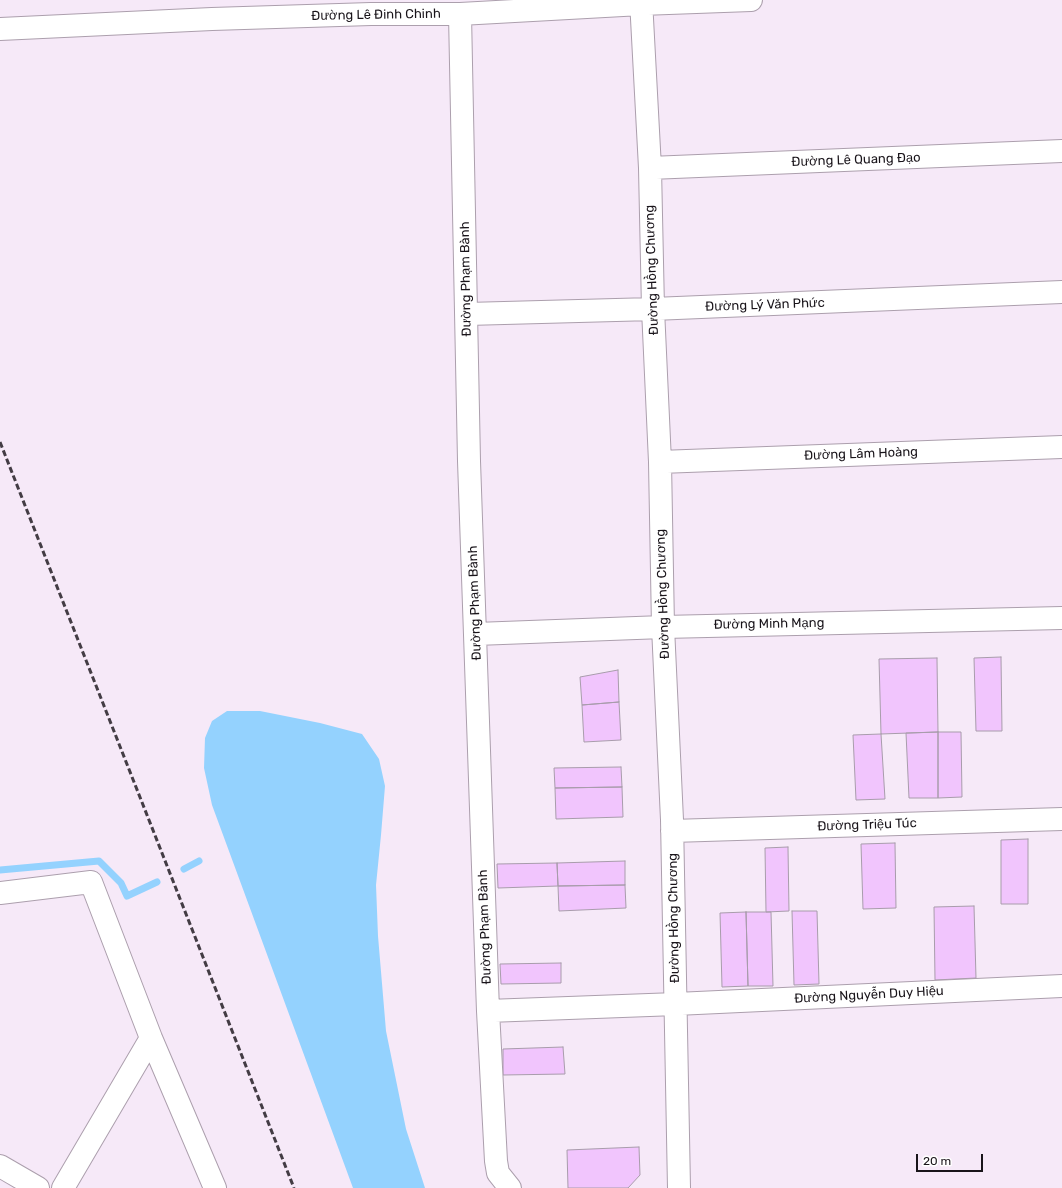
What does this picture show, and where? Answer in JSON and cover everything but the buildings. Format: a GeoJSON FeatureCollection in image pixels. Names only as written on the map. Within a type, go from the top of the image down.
{"type":"FeatureCollection","features":[{"type":"Feature","properties":{"kind":"street","name":"Đường Lê Đinh Chinh"},"geometry":{"type":"LineString","coordinates":[[0,29],[211,9],[397,7],[460,14],[641,2],[751,0]]}},
{"type":"Feature","properties":{"kind":"street","name":"Đường Hồng Chương"},"geometry":{"type":"LineString","coordinates":[[641,2],[650,168],[653,309],[660,462],[663,627],[672,831],[679,1188]]}},
{"type":"Feature","properties":{"kind":"street","name":"Đường Phạm Bành"},"geometry":{"type":"LineString","coordinates":[[460,14],[469,461],[488,1010],[496,1161],[498,1173],[510,1188]]}},
{"type":"Feature","properties":{"kind":"street","name":"Đường Lê Quang Đạo"},"geometry":{"type":"LineString","coordinates":[[650,168],[1062,151]]}},
{"type":"Feature","properties":{"kind":"street","name":"Đường Lý Văn Phức"},"geometry":{"type":"LineString","coordinates":[[467,314],[653,309],[1062,292]]}},
{"type":"Feature","properties":{"kind":"street","name":"Đường Lâm Hoàng"},"geometry":{"type":"LineString","coordinates":[[660,462],[1062,447]]}},
{"type":"Feature","properties":{"kind":"street","name":"Đường Minh Mạng"},"geometry":{"type":"LineString","coordinates":[[476,634],[663,627],[1062,618]]}},
{"type":"Feature","properties":{"kind":"street","name":"Đường Triệu Túc"},"geometry":{"type":"LineString","coordinates":[[672,831],[1062,820]]}},
{"type":"Feature","properties":{"kind":"street"},"geometry":{"type":"LineString","coordinates":[[0,893],[91,882],[152,1038],[215,1188]]}},
{"type":"Feature","properties":{"kind":"street","name":"Đường Nguyễn Duy Hiệu"},"geometry":{"type":"LineString","coordinates":[[488,1010],[676,1004],[1062,986]]}},
{"type":"Feature","properties":{"kind":"street"},"geometry":{"type":"LineString","coordinates":[[63,1188],[152,1038]]}},
{"type":"Feature","properties":{"kind":"street"},"geometry":{"type":"LineString","coordinates":[[0,1166],[38,1188]]}},
{"type":"Feature","properties":{"kind":"water"},"geometry":{"type":"Polygon","coordinates":[[[227,711],[260,711],[320,723],[362,734],[379,759],[385,786],[376,885],[378,936],[386,1031],[406,1129],[425,1188],[353,1188],[212,805],[204,768],[205,738],[212,721],[227,711]]]}},
{"type":"Feature","properties":{"kind":"waterway"},"geometry":{"type":"LineString","coordinates":[[0,870],[99,861],[121,883],[127,896],[157,882]]}},
{"type":"Feature","properties":{"kind":"waterway"},"geometry":{"type":"LineString","coordinates":[[184,869],[199,861]]}},
{"type":"Feature","properties":{"kind":"railway"},"geometry":{"type":"LineString","coordinates":[[0,442],[294,1188]]}}]}
